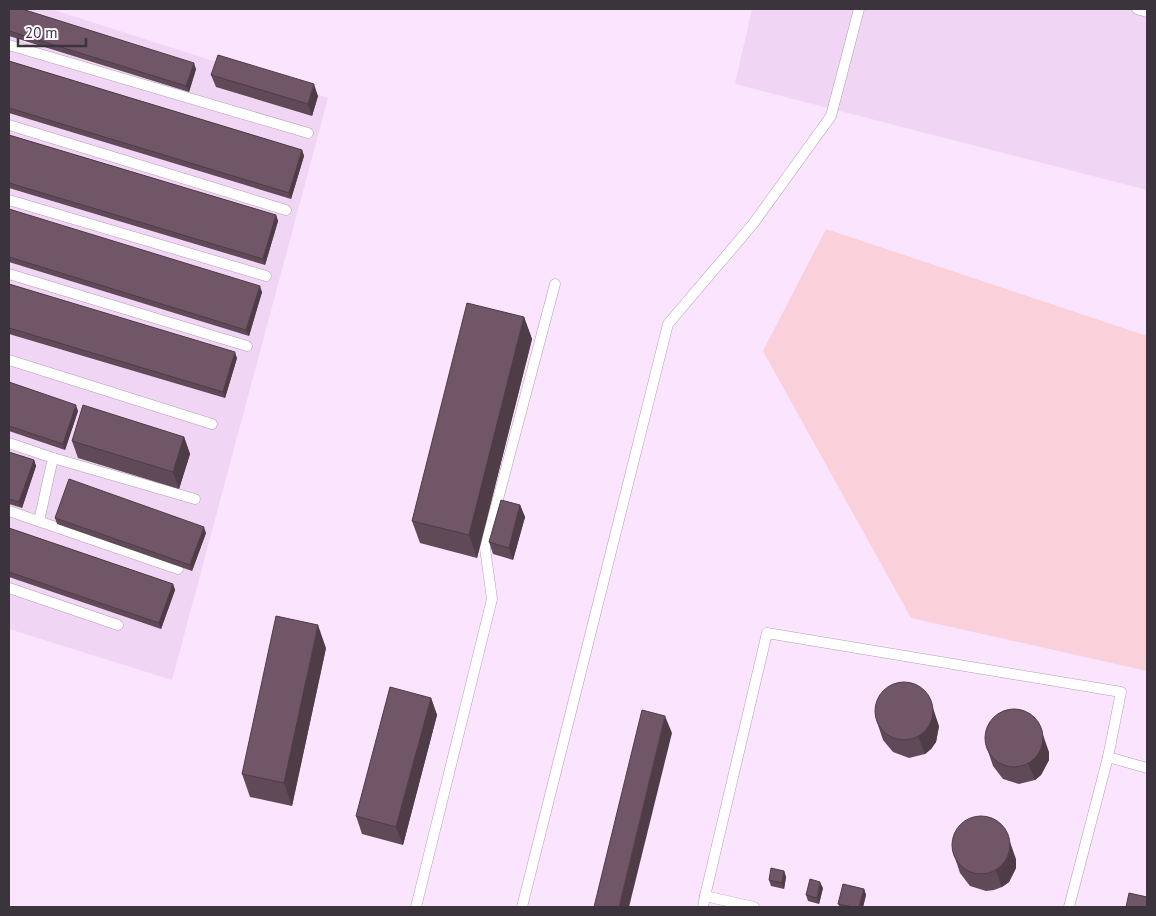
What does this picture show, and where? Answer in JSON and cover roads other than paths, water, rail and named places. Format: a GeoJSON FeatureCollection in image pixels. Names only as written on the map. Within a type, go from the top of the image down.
{"type":"FeatureCollection","features":[{"type":"Feature","properties":{"kind":"lane"},"geometry":{"type":"LineString","coordinates":[[522,907],[668,324],[753,224],[831,116],[859,9]]}},
{"type":"Feature","properties":{"kind":"lane"},"geometry":{"type":"LineString","coordinates":[[1137,9],[1147,12]]}},
{"type":"Feature","properties":{"kind":"lane"},"geometry":{"type":"LineString","coordinates":[[9,45],[308,133]]}},
{"type":"Feature","properties":{"kind":"lane"},"geometry":{"type":"LineString","coordinates":[[9,125],[286,210]]}},
{"type":"Feature","properties":{"kind":"lane"},"geometry":{"type":"LineString","coordinates":[[9,200],[266,276]]}},
{"type":"Feature","properties":{"kind":"lane"},"geometry":{"type":"LineString","coordinates":[[9,274],[247,346]]}},
{"type":"Feature","properties":{"kind":"lane"},"geometry":{"type":"LineString","coordinates":[[416,907],[492,599],[485,548],[555,284]]}},
{"type":"Feature","properties":{"kind":"lane"},"geometry":{"type":"LineString","coordinates":[[9,360],[212,424]]}},
{"type":"Feature","properties":{"kind":"lane"},"geometry":{"type":"LineString","coordinates":[[9,443],[53,458],[195,499]]}},
{"type":"Feature","properties":{"kind":"lane"},"geometry":{"type":"LineString","coordinates":[[39,521],[53,458]]}},
{"type":"Feature","properties":{"kind":"lane"},"geometry":{"type":"LineString","coordinates":[[9,511],[178,569]]}},
{"type":"Feature","properties":{"kind":"lane"},"geometry":{"type":"LineString","coordinates":[[9,588],[118,625]]}},
{"type":"Feature","properties":{"kind":"lane"},"geometry":{"type":"LineString","coordinates":[[703,907],[767,632],[1121,692],[1108,757],[1069,907]]}},
{"type":"Feature","properties":{"kind":"lane"},"geometry":{"type":"LineString","coordinates":[[1108,757],[1147,768]]}},
{"type":"Feature","properties":{"kind":"lane"},"geometry":{"type":"LineString","coordinates":[[705,896],[754,907]]}}]}
